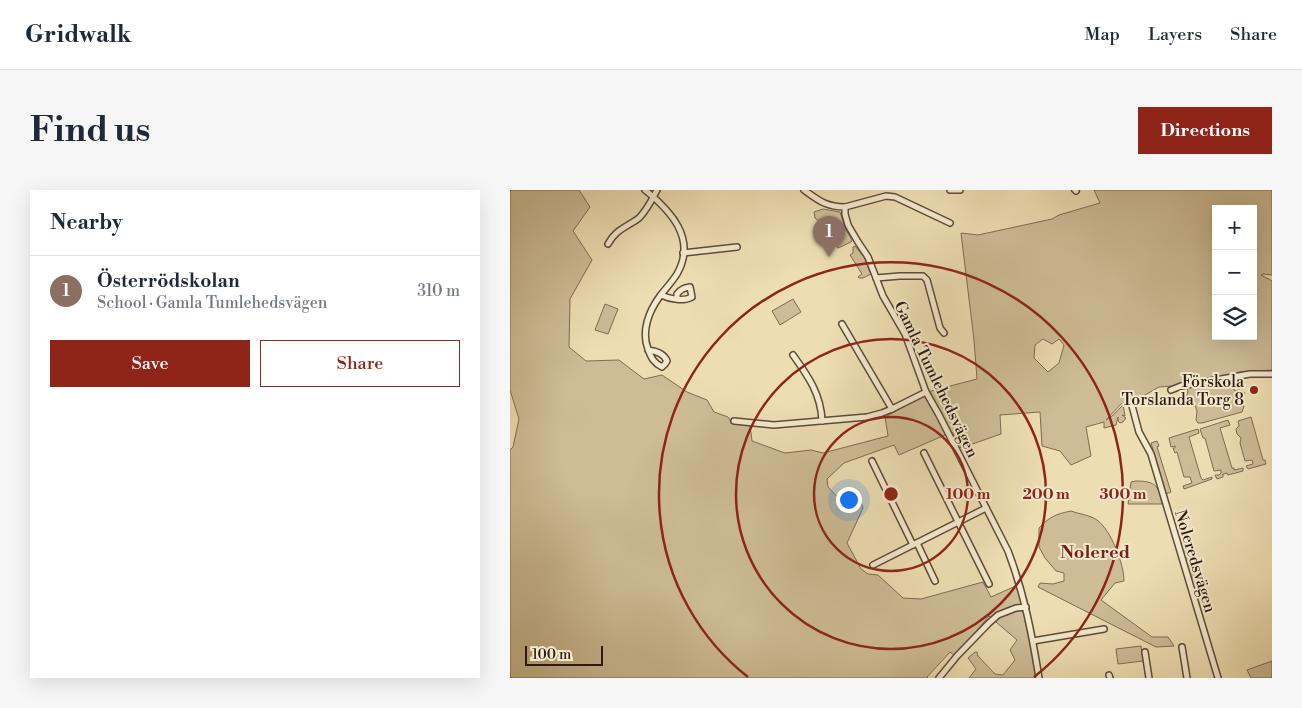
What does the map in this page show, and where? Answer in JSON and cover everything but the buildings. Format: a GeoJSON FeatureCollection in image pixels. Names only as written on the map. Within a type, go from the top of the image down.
{"type":"FeatureCollection","features":[{"type":"Feature","properties":{"kind":"street"},"geometry":{"type":"LineString","coordinates":[[645,190],[672,215],[678,225],[682,238],[683,253],[677,273],[655,304],[648,318],[646,335],[648,350]]}},
{"type":"Feature","properties":{"kind":"street"},"geometry":{"type":"LineString","coordinates":[[608,244],[614,234],[646,210],[657,190]]}},
{"type":"Feature","properties":{"kind":"street"},"geometry":{"type":"LineString","coordinates":[[804,190],[826,205],[845,207],[890,196],[950,223]]}},
{"type":"Feature","properties":{"kind":"street"},"geometry":{"type":"LineString","coordinates":[[950,190],[960,190]]}},
{"type":"Feature","properties":{"kind":"street","name":"Gamla Tumlehedsvägen"},"geometry":{"type":"LineString","coordinates":[[845,207],[848,225],[868,257],[883,296],[905,334],[926,392],[1008,551],[1017,574],[1026,607],[1040,678]]}},
{"type":"Feature","properties":{"kind":"street"},"geometry":{"type":"LineString","coordinates":[[683,253],[737,247]]}},
{"type":"Feature","properties":{"kind":"street"},"geometry":{"type":"LineString","coordinates":[[876,278],[920,275],[926,278],[940,328],[944,333]]}},
{"type":"Feature","properties":{"kind":"street"},"geometry":{"type":"LineString","coordinates":[[661,295],[670,299],[677,298]]}},
{"type":"Feature","properties":{"kind":"street"},"geometry":{"type":"LineString","coordinates":[[842,324],[892,409]]}},
{"type":"Feature","properties":{"kind":"street"},"geometry":{"type":"LineString","coordinates":[[793,355],[819,399],[822,421]]}},
{"type":"Feature","properties":{"kind":"street"},"geometry":{"type":"LineString","coordinates":[[1171,390],[1180,386],[1250,374],[1272,374]]}},
{"type":"Feature","properties":{"kind":"street"},"geometry":{"type":"LineString","coordinates":[[734,421],[774,425],[867,417],[892,409],[926,392]]}},
{"type":"Feature","properties":{"kind":"street","name":"Noleredsvägen"},"geometry":{"type":"LineString","coordinates":[[1130,402],[1139,432],[1150,451],[1218,678]]}},
{"type":"Feature","properties":{"kind":"street"},"geometry":{"type":"LineString","coordinates":[[924,453],[989,584]]}},
{"type":"Feature","properties":{"kind":"street"},"geometry":{"type":"LineString","coordinates":[[872,461],[935,581]]}},
{"type":"Feature","properties":{"kind":"street"},"geometry":{"type":"LineString","coordinates":[[873,565],[986,508]]}},
{"type":"Feature","properties":{"kind":"street"},"geometry":{"type":"LineString","coordinates":[[939,678],[964,649],[998,615],[1016,608],[1026,607]]}},
{"type":"Feature","properties":{"kind":"street"},"geometry":{"type":"LineString","coordinates":[[1033,641],[1104,629]]}},
{"type":"Feature","properties":{"kind":"street"},"geometry":{"type":"LineString","coordinates":[[1182,647],[1187,678]]}},
{"type":"Feature","properties":{"kind":"street"},"geometry":{"type":"LineString","coordinates":[[1145,652],[1149,678]]}},
{"type":"Feature","properties":{"kind":"shaded area"},"geometry":{"type":"Polygon","coordinates":[[[510,190],[579,190],[590,207],[573,231],[592,260],[570,299],[569,347],[586,361],[619,360],[644,379],[662,375],[687,392],[707,400],[714,412],[728,417],[731,422],[750,425],[752,441],[785,453],[811,450],[823,453],[888,436],[885,417],[931,391],[977,379],[961,233],[978,235],[1052,219],[1059,215],[1100,203],[1094,190],[1272,190],[1272,275],[1261,275],[1272,281],[1272,370],[1239,372],[1233,388],[1235,391],[1239,390],[1245,393],[1239,402],[1244,406],[1242,412],[1198,423],[1194,403],[1189,402],[1186,398],[1188,391],[1186,385],[1159,387],[1138,399],[1121,404],[1106,420],[1123,405],[1125,416],[1122,415],[1126,418],[1123,422],[1120,423],[1118,421],[1118,417],[1116,425],[1104,428],[1104,422],[1086,427],[1091,456],[1071,465],[1060,451],[1042,446],[1040,412],[1000,415],[1001,434],[961,448],[952,432],[899,455],[894,445],[844,463],[827,479],[828,487],[843,503],[860,500],[863,508],[847,543],[861,569],[868,574],[878,575],[903,598],[921,599],[983,582],[991,597],[1018,585],[1031,643],[1036,678],[969,678],[976,669],[968,658],[975,652],[995,674],[1003,675],[1015,660],[1010,650],[1017,640],[989,616],[955,656],[950,652],[928,678],[510,678],[510,450],[513,447],[519,419],[510,390],[510,190]],[[1043,339],[1035,345],[1034,358],[1048,372],[1059,363],[1064,345],[1059,339],[1052,344],[1043,339]]]}},
{"type":"Feature","properties":{"kind":"shaded area"},"geometry":{"type":"Polygon","coordinates":[[[823,209],[840,212],[846,230],[852,240],[851,242],[838,248],[835,243],[833,244],[831,239],[833,237],[831,237],[824,226],[827,223],[823,225],[815,218],[814,212],[823,209]]]}},
{"type":"Feature","properties":{"kind":"shaded area"},"geometry":{"type":"Polygon","coordinates":[[[855,246],[864,257],[871,274],[863,278],[858,277],[862,274],[850,255],[853,253],[853,247],[855,246]]]}},
{"type":"Feature","properties":{"kind":"shaded area"},"geometry":{"type":"Polygon","coordinates":[[[793,299],[801,312],[780,325],[772,311],[793,299]]]}},
{"type":"Feature","properties":{"kind":"shaded area"},"geometry":{"type":"Polygon","coordinates":[[[605,304],[618,309],[608,334],[595,330],[605,304]]]}},
{"type":"Feature","properties":{"kind":"shaded area"},"geometry":{"type":"Polygon","coordinates":[[[1251,417],[1263,460],[1265,460],[1266,464],[1248,469],[1246,466],[1253,464],[1252,460],[1245,461],[1240,443],[1241,438],[1237,434],[1236,429],[1239,426],[1238,421],[1251,417]]]}},
{"type":"Feature","properties":{"kind":"shaded area"},"geometry":{"type":"Polygon","coordinates":[[[1228,420],[1230,425],[1220,428],[1232,468],[1234,470],[1243,468],[1243,471],[1228,475],[1227,473],[1223,474],[1223,477],[1217,479],[1215,475],[1219,475],[1221,470],[1214,471],[1205,438],[1203,438],[1200,429],[1228,420]]]}},
{"type":"Feature","properties":{"kind":"shaded area"},"geometry":{"type":"Polygon","coordinates":[[[1198,429],[1199,433],[1189,437],[1201,478],[1203,480],[1212,477],[1212,479],[1184,489],[1183,486],[1192,483],[1190,477],[1184,477],[1177,452],[1175,453],[1173,448],[1175,446],[1171,447],[1169,438],[1198,429]]]}},
{"type":"Feature","properties":{"kind":"shaded area"},"geometry":{"type":"Polygon","coordinates":[[[1157,441],[1159,446],[1157,447],[1171,492],[1166,494],[1151,443],[1157,441]]]}},
{"type":"Feature","properties":{"kind":"shaded area"},"geometry":{"type":"Polygon","coordinates":[[[1131,482],[1148,482],[1155,486],[1158,489],[1162,504],[1128,504],[1131,482]]]}},
{"type":"Feature","properties":{"kind":"shaded area"},"geometry":{"type":"Polygon","coordinates":[[[1071,511],[1097,520],[1112,539],[1119,557],[1124,581],[1115,583],[1101,600],[1152,637],[1168,637],[1174,646],[1156,647],[1038,587],[1040,583],[1053,584],[1064,581],[1064,573],[1056,571],[1039,547],[1039,528],[1053,516],[1071,511]]]}},
{"type":"Feature","properties":{"kind":"shaded area"},"geometry":{"type":"Polygon","coordinates":[[[1182,526],[1195,572],[1199,571],[1200,576],[1191,577],[1176,528],[1182,526]]]}},
{"type":"Feature","properties":{"kind":"shaded area"},"geometry":{"type":"Polygon","coordinates":[[[1141,646],[1143,661],[1118,664],[1116,649],[1141,646]]]}},
{"type":"Feature","properties":{"kind":"shaded area"},"geometry":{"type":"Polygon","coordinates":[[[1272,661],[1272,678],[1251,678],[1247,670],[1272,661]]]}},
{"type":"Feature","properties":{"kind":"place","name":"Österrödskolan"},"geometry":{"type":"Point","coordinates":[829,257]}},
{"type":"Feature","properties":{"kind":"place","name":"Förskola Torslanda Torg 8"},"geometry":{"type":"Point","coordinates":[1254,390]}},
{"type":"Feature","properties":{"kind":"district","name":"Nolered"},"geometry":{"type":"Point","coordinates":[1095,552]}}]}
